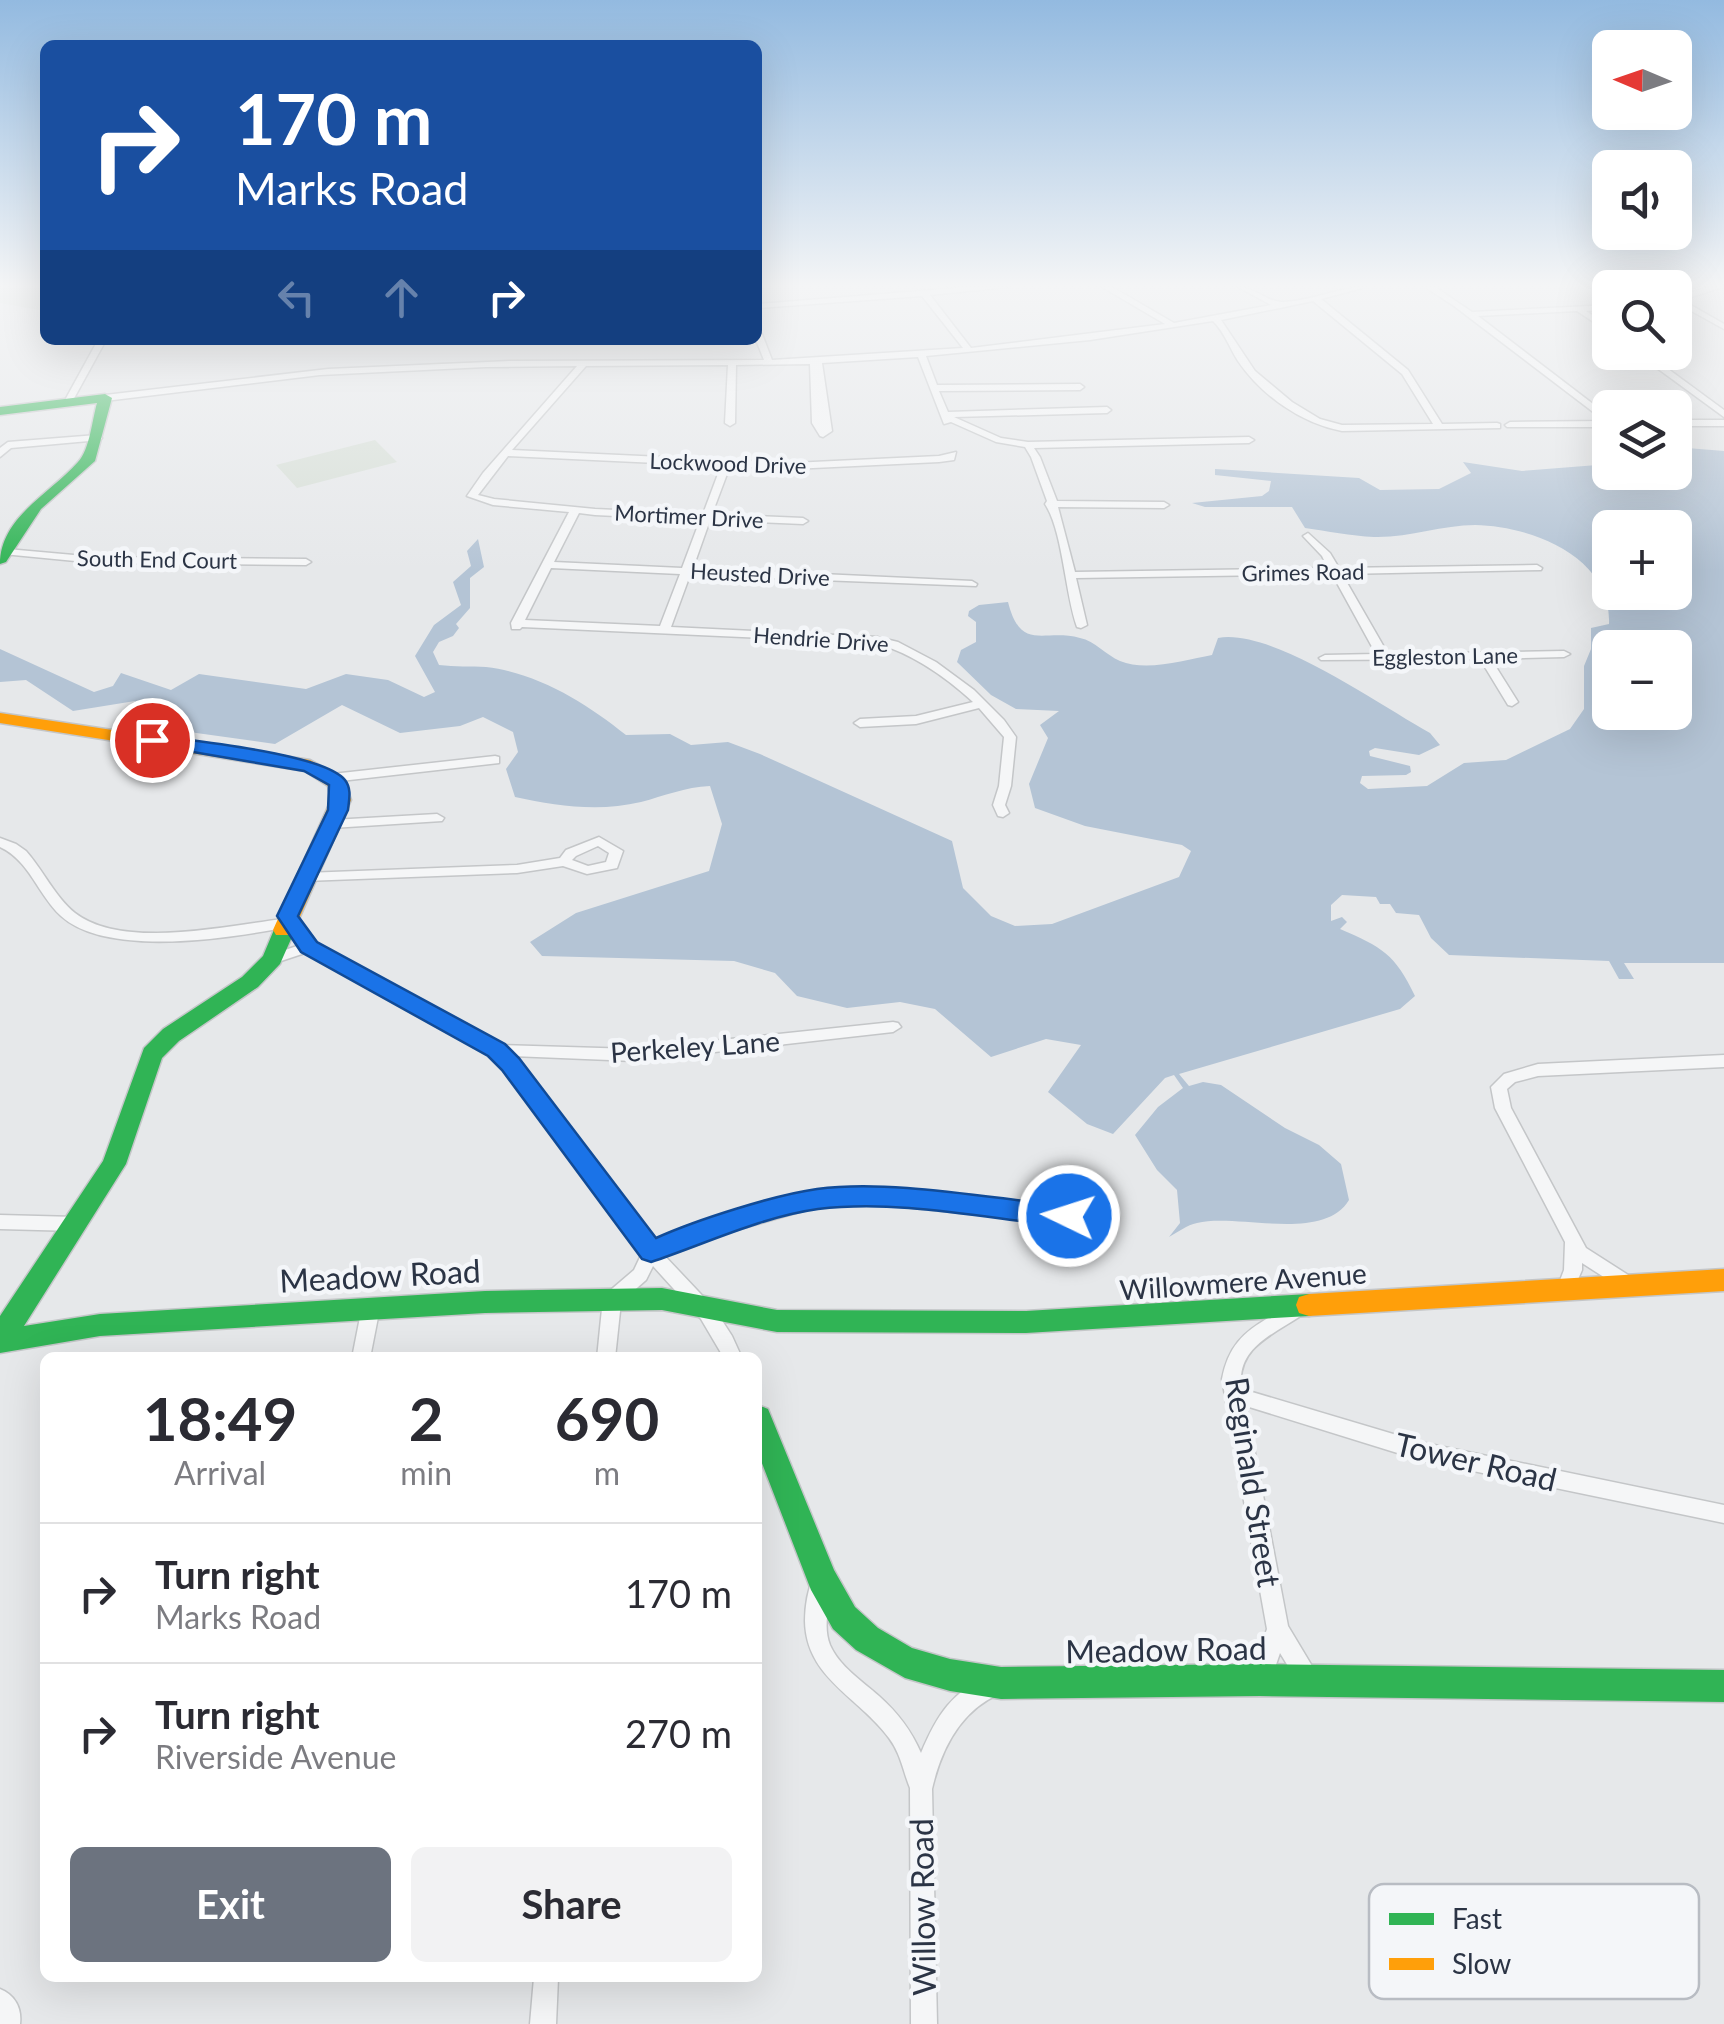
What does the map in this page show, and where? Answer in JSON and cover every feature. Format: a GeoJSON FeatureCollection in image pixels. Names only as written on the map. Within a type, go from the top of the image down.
{"type":"FeatureCollection","features":[{"type":"Feature","properties":{"kind":"street"},"geometry":{"type":"LineString","coordinates":[[68,402],[79,381]]}},
{"type":"Feature","properties":{"kind":"street"},"geometry":{"type":"LineString","coordinates":[[0,411],[248,381]]}},
{"type":"Feature","properties":{"kind":"street"},"geometry":{"type":"LineString","coordinates":[[506,453],[568,381]]}},
{"type":"Feature","properties":{"kind":"street"},"geometry":{"type":"LineString","coordinates":[[730,423],[731,381]]}},
{"type":"Feature","properties":{"kind":"street"},"geometry":{"type":"LineString","coordinates":[[815,381],[817,423],[824,434],[827,430],[820,381]]}},
{"type":"Feature","properties":{"kind":"street"},"geometry":{"type":"LineString","coordinates":[[933,381],[947,417],[999,440],[1028,444],[1249,440]]}},
{"type":"Feature","properties":{"kind":"street"},"geometry":{"type":"LineString","coordinates":[[1264,381],[1313,422],[1342,428],[1497,426]]}},
{"type":"Feature","properties":{"kind":"street"},"geometry":{"type":"LineString","coordinates":[[1411,381],[1439,426]]}},
{"type":"Feature","properties":{"kind":"street"},"geometry":{"type":"LineString","coordinates":[[1557,381],[1592,409]]}},
{"type":"Feature","properties":{"kind":"street"},"geometry":{"type":"LineString","coordinates":[[1679,381],[1724,414]]}},
{"type":"Feature","properties":{"kind":"street"},"geometry":{"type":"LineString","coordinates":[[936,388],[1080,387]]}},
{"type":"Feature","properties":{"kind":"street"},"geometry":{"type":"LineString","coordinates":[[4,555],[36,506],[87,463],[105,398]]}},
{"type":"Feature","properties":{"kind":"street"},"geometry":{"type":"LineString","coordinates":[[947,417],[1107,410]]}},
{"type":"Feature","properties":{"kind":"street"},"geometry":{"type":"LineString","coordinates":[[1510,425],[1592,423]]}},
{"type":"Feature","properties":{"kind":"street"},"geometry":{"type":"LineString","coordinates":[[1692,423],[1724,423]]}},
{"type":"Feature","properties":{"kind":"street"},"geometry":{"type":"LineString","coordinates":[[0,454],[8,445],[96,438]]}},
{"type":"Feature","properties":{"kind":"street"},"geometry":{"type":"LineString","coordinates":[[1028,444],[1033,448],[1050,504],[1082,625]]}},
{"type":"Feature","properties":{"kind":"street","name":"Lockwood Drive"},"geometry":{"type":"LineString","coordinates":[[506,453],[812,466],[952,456]]}},
{"type":"Feature","properties":{"kind":"street","name":"Mortimer Drive"},"geometry":{"type":"LineString","coordinates":[[506,453],[472,496],[493,502],[576,510],[803,521]]}},
{"type":"Feature","properties":{"kind":"street"},"geometry":{"type":"LineString","coordinates":[[665,629],[726,464]]}},
{"type":"Feature","properties":{"kind":"street"},"geometry":{"type":"LineString","coordinates":[[1050,504],[1164,505]]}},
{"type":"Feature","properties":{"kind":"street"},"geometry":{"type":"LineString","coordinates":[[548,564],[576,510]]}},
{"type":"Feature","properties":{"kind":"street"},"geometry":{"type":"LineString","coordinates":[[1308,536],[1318,542],[1384,657]]}},
{"type":"Feature","properties":{"kind":"street","name":"South End Court"},"geometry":{"type":"LineString","coordinates":[[4,555],[306,562]]}},
{"type":"Feature","properties":{"kind":"street","name":"Heusted Drive"},"geometry":{"type":"LineString","coordinates":[[548,564],[972,584]]}},
{"type":"Feature","properties":{"kind":"street","name":"Hendrie Drive"},"geometry":{"type":"LineString","coordinates":[[548,564],[516,625],[892,642],[912,651],[1004,726],[1012,743],[999,805],[1003,813]]}},
{"type":"Feature","properties":{"kind":"street","name":"Grimes Road"},"geometry":{"type":"LineString","coordinates":[[1070,575],[1537,568]]}},
{"type":"Feature","properties":{"kind":"street","name":"Eggleston Lane"},"geometry":{"type":"LineString","coordinates":[[1325,658],[1564,654]]}},
{"type":"Feature","properties":{"kind":"street"},"geometry":{"type":"LineString","coordinates":[[1483,655],[1512,702]]}},
{"type":"Feature","properties":{"kind":"street"},"geometry":{"type":"LineString","coordinates":[[860,723],[916,720],[981,704]]}},
{"type":"Feature","properties":{"kind":"street"},"geometry":{"type":"LineString","coordinates":[[0,718],[310,766],[332,778],[340,793],[332,824],[286,920],[281,944],[272,959],[250,982],[171,1035],[152,1054],[124,1144],[0,1340]]}},
{"type":"Feature","properties":{"kind":"street"},"geometry":{"type":"LineString","coordinates":[[332,778],[477,765],[494,760]]}},
{"type":"Feature","properties":{"kind":"street"},"geometry":{"type":"LineString","coordinates":[[332,824],[437,818]]}},
{"type":"Feature","properties":{"kind":"street"},"geometry":{"type":"LineString","coordinates":[[0,824],[0,833]]}},
{"type":"Feature","properties":{"kind":"street"},"geometry":{"type":"LineString","coordinates":[[0,842],[13,847],[67,914],[90,929],[150,935],[286,920]]}},
{"type":"Feature","properties":{"kind":"street"},"geometry":{"type":"LineString","coordinates":[[305,878],[517,869],[564,862]]}},
{"type":"Feature","properties":{"kind":"street"},"geometry":{"type":"LineString","coordinates":[[286,920],[309,947],[496,1050],[651,1252],[706,1307],[731,1352]]}},
{"type":"Feature","properties":{"kind":"street"},"geometry":{"type":"LineString","coordinates":[[272,959],[309,947]]}},
{"type":"Feature","properties":{"kind":"street","name":"Perkeley Lane"},"geometry":{"type":"LineString","coordinates":[[496,1050],[661,1053],[893,1028]]}},
{"type":"Feature","properties":{"kind":"street"},"geometry":{"type":"LineString","coordinates":[[1633,1287],[1590,1262],[1572,1240],[1503,1108],[1498,1096],[1501,1083],[1538,1070],[1724,1060]]}},
{"type":"Feature","properties":{"kind":"street"},"geometry":{"type":"LineString","coordinates":[[607,1352],[612,1299],[640,1276],[651,1252],[686,1236],[817,1200],[899,1199],[1069,1216]]}},
{"type":"Feature","properties":{"kind":"street"},"geometry":{"type":"LineString","coordinates":[[0,1222],[76,1224]]}},
{"type":"Feature","properties":{"kind":"street"},"geometry":{"type":"LineString","coordinates":[[1565,1291],[1573,1270],[1572,1240]]}},
{"type":"Feature","properties":{"kind":"street","name":"Willowmere Avenue"},"geometry":{"type":"LineString","coordinates":[[706,1307],[743,1318],[861,1324],[1116,1320],[1724,1280]]}},
{"type":"Feature","properties":{"kind":"street","name":"Meadow Road"},"geometry":{"type":"LineString","coordinates":[[0,1340],[100,1325],[371,1307],[612,1299],[662,1299],[706,1307]]}},
{"type":"Feature","properties":{"kind":"street"},"geometry":{"type":"LineString","coordinates":[[362,1352],[371,1307]]}},
{"type":"Feature","properties":{"kind":"street","name":"Reginald Street"},"geometry":{"type":"LineString","coordinates":[[1299,1308],[1239,1349],[1233,1364],[1232,1394],[1278,1628],[1310,1681]]}},
{"type":"Feature","properties":{"kind":"street","name":"Tower Road"},"geometry":{"type":"LineString","coordinates":[[1232,1394],[1420,1451],[1724,1514]]}},
{"type":"Feature","properties":{"kind":"street","name":"Meadow Road"},"geometry":{"type":"LineString","coordinates":[[762,1428],[822,1578],[844,1618],[868,1640],[905,1662],[950,1676],[1001,1683],[1260,1680],[1724,1686]]}},
{"type":"Feature","properties":{"kind":"street","name":"Willow Road"},"geometry":{"type":"LineString","coordinates":[[822,1578],[814,1629],[831,1668],[852,1692],[895,1727],[911,1752],[920,1790],[924,2024]]}},
{"type":"Feature","properties":{"kind":"street"},"geometry":{"type":"LineString","coordinates":[[1260,1680],[1278,1628]]}},
{"type":"Feature","properties":{"kind":"street","name":"Willow Road"},"geometry":{"type":"LineString","coordinates":[[920,1790],[926,1762],[946,1725],[982,1688],[1001,1683]]}},
{"type":"Feature","properties":{"kind":"street"},"geometry":{"type":"LineString","coordinates":[[544,2024],[546,1982]]}},
{"type":"Feature","properties":{"kind":"street"},"geometry":{"type":"LineString","coordinates":[[0,2001],[9,2013],[7,2024]]}},
{"type":"Feature","properties":{"kind":"shaded area"},"geometry":{"type":"Polygon","coordinates":[[[375,440],[397,462],[297,488],[276,465],[375,440]]]}},
{"type":"Feature","properties":{"kind":"water"},"geometry":{"type":"Polygon","coordinates":[[[1692,448],[1724,451],[1724,963],[1624,963],[1634,979],[1619,979],[1609,961],[1449,955],[1431,938],[1419,915],[1396,913],[1390,904],[1380,904],[1376,897],[1342,895],[1331,905],[1331,921],[1342,917],[1347,922],[1340,929],[1367,941],[1394,961],[1415,996],[1400,1009],[1179,1074],[1189,1086],[1203,1082],[1221,1085],[1285,1128],[1319,1145],[1341,1164],[1349,1200],[1337,1213],[1300,1224],[1214,1221],[1193,1224],[1169,1237],[1180,1223],[1177,1190],[1157,1170],[1135,1135],[1158,1107],[1183,1088],[1174,1075],[1165,1078],[1113,1134],[1087,1124],[1048,1092],[1081,1045],[1046,1039],[991,1057],[935,1009],[900,1002],[847,1008],[797,996],[775,973],[734,961],[542,956],[530,942],[576,913],[709,871],[722,824],[710,786],[609,807],[546,803],[515,797],[506,769],[518,752],[513,732],[483,717],[460,726],[400,733],[342,705],[275,744],[146,726],[135,701],[73,711],[26,680],[0,682],[0,649],[94,692],[113,686],[121,673],[171,690],[199,674],[306,689],[346,674],[388,680],[424,697],[435,692],[415,656],[434,625],[461,605],[453,582],[471,566],[467,551],[478,539],[484,567],[470,578],[470,608],[456,624],[459,628],[453,636],[439,642],[433,652],[439,665],[505,670],[543,683],[578,701],[626,735],[670,734],[691,745],[728,742],[760,754],[952,841],[963,888],[991,916],[1015,926],[1052,924],[1179,877],[1191,851],[1182,845],[1085,826],[1035,808],[1029,784],[1048,738],[1040,725],[1059,711],[1016,709],[991,695],[957,662],[961,650],[976,642],[976,622],[968,616],[969,611],[979,605],[1008,602],[1013,618],[1027,633],[1080,638],[1130,664],[1166,664],[1212,655],[1218,638],[1241,638],[1267,645],[1355,688],[1430,733],[1440,745],[1419,755],[1375,748],[1369,751],[1370,756],[1410,766],[1411,772],[1362,776],[1360,783],[1368,789],[1427,786],[1464,763],[1506,760],[1570,729],[1584,709],[1584,666],[1591,649],[1591,628],[1609,624],[1607,610],[1692,610],[1692,510],[1592,510],[1592,574],[1564,550],[1520,531],[1475,525],[1399,536],[1365,536],[1305,528],[1292,507],[1205,507],[1192,503],[1262,496],[1269,491],[1271,481],[1215,475],[1215,469],[1359,478],[1380,490],[1439,489],[1471,473],[1463,462],[1522,471],[1592,465],[1592,490],[1692,490],[1692,448]]]}},
{"type":"Feature","properties":{"kind":"traffic: fast"},"geometry":{"type":"LineString","coordinates":[[0,411],[105,398],[88,461],[36,506],[0,559]]}},
{"type":"Feature","properties":{"kind":"traffic: fast"},"geometry":{"type":"LineString","coordinates":[[0,1339],[114,1164],[152,1054],[171,1035],[250,982],[272,959],[284,930]]}},
{"type":"Feature","properties":{"kind":"traffic: fast"},"geometry":{"type":"LineString","coordinates":[[0,1341],[100,1325],[485,1302],[662,1299],[777,1321],[1026,1322],[1309,1305]]}},
{"type":"Feature","properties":{"kind":"traffic: fast"},"geometry":{"type":"LineString","coordinates":[[762,1428],[822,1579],[844,1618],[867,1639],[905,1662],[950,1675],[1001,1683],[1260,1680],[1724,1686]]}},
{"type":"Feature","properties":{"kind":"traffic: slow"},"geometry":{"type":"LineString","coordinates":[[0,718],[310,766],[337,783],[341,800],[284,930]]}},
{"type":"Feature","properties":{"kind":"traffic: slow"},"geometry":{"type":"LineString","coordinates":[[1309,1305],[1724,1280]]}},
{"type":"Feature","properties":{"kind":"route"},"geometry":{"type":"LineString","coordinates":[[152,740],[310,766],[337,782],[338,810],[288,916],[300,938],[309,947],[450,1021],[496,1050],[597,1176],[651,1252],[686,1236],[817,1200],[884,1198],[1069,1216]]}}]}
